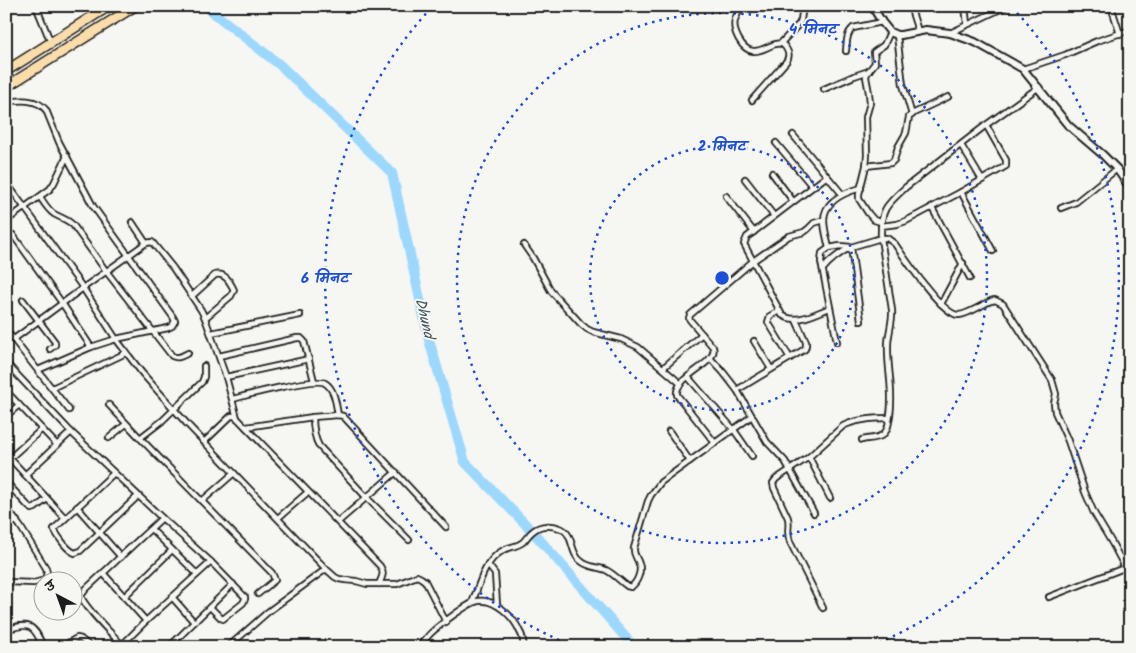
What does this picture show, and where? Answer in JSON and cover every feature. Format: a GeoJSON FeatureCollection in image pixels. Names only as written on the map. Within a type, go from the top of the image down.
{"type":"FeatureCollection","features":[{"type":"Feature","properties":{"kind":"highway"},"geometry":{"type":"LineString","coordinates":[[6,71],[109,6]]}},
{"type":"Feature","properties":{"kind":"highway"},"geometry":{"type":"LineString","coordinates":[[6,87],[135,6]]}},
{"type":"Feature","properties":{"kind":"street"},"geometry":{"type":"LineString","coordinates":[[36,6],[54,41]]}},
{"type":"Feature","properties":{"kind":"street"},"geometry":{"type":"LineString","coordinates":[[742,6],[734,22],[734,27],[737,35],[752,52],[780,43],[799,24],[803,6]]}},
{"type":"Feature","properties":{"kind":"street"},"geometry":{"type":"LineString","coordinates":[[872,6],[882,22],[894,33],[903,84],[912,115]]}},
{"type":"Feature","properties":{"kind":"street"},"geometry":{"type":"LineString","coordinates":[[910,6],[918,31]]}},
{"type":"Feature","properties":{"kind":"street"},"geometry":{"type":"LineString","coordinates":[[965,6],[967,24]]}},
{"type":"Feature","properties":{"kind":"street"},"geometry":{"type":"LineString","coordinates":[[950,34],[1007,6]]}},
{"type":"Feature","properties":{"kind":"street"},"geometry":{"type":"LineString","coordinates":[[1111,6],[1120,34]]}},
{"type":"Feature","properties":{"kind":"street"},"geometry":{"type":"LineString","coordinates":[[846,52],[848,33],[853,28],[882,22]]}},
{"type":"Feature","properties":{"kind":"street"},"geometry":{"type":"LineString","coordinates":[[986,125],[1006,160],[1007,163],[1003,169],[932,208],[897,224],[878,222],[868,213],[859,198],[866,166],[866,117],[870,103],[866,77],[875,63],[874,52],[894,33],[911,33],[926,30],[950,34],[975,42],[1023,68],[1068,125],[1117,169],[1130,188]]}},
{"type":"Feature","properties":{"kind":"street"},"geometry":{"type":"LineString","coordinates":[[1023,68],[1065,55],[1097,41],[1130,30]]}},
{"type":"Feature","properties":{"kind":"street"},"geometry":{"type":"LineString","coordinates":[[752,100],[788,60],[788,52],[784,45],[780,43]]}},
{"type":"Feature","properties":{"kind":"street"},"geometry":{"type":"LineString","coordinates":[[824,90],[869,71]]}},
{"type":"Feature","properties":{"kind":"street"},"geometry":{"type":"LineString","coordinates":[[862,440],[878,437],[886,431],[892,396],[888,346],[893,318],[878,239],[878,222],[894,198],[986,125],[1039,87]]}},
{"type":"Feature","properties":{"kind":"street"},"geometry":{"type":"LineString","coordinates":[[866,166],[891,163],[906,133],[910,117],[948,97]]}},
{"type":"Feature","properties":{"kind":"street"},"geometry":{"type":"LineString","coordinates":[[6,102],[38,102],[43,106],[94,206],[174,321],[172,326],[91,347],[38,370]]}},
{"type":"Feature","properties":{"kind":"street"},"geometry":{"type":"LineString","coordinates":[[793,135],[842,194]]}},
{"type":"Feature","properties":{"kind":"street"},"geometry":{"type":"LineString","coordinates":[[776,143],[812,186]]}},
{"type":"Feature","properties":{"kind":"street"},"geometry":{"type":"LineString","coordinates":[[961,145],[982,180]]}},
{"type":"Feature","properties":{"kind":"street"},"geometry":{"type":"LineString","coordinates":[[6,221],[50,189],[67,156]]}},
{"type":"Feature","properties":{"kind":"street"},"geometry":{"type":"LineString","coordinates":[[1061,208],[1076,202],[1117,169]]}},
{"type":"Feature","properties":{"kind":"street"},"geometry":{"type":"LineString","coordinates":[[772,174],[793,201]]}},
{"type":"Feature","properties":{"kind":"street"},"geometry":{"type":"LineString","coordinates":[[826,176],[747,237],[744,244],[779,311],[786,318],[796,320],[830,308]]}},
{"type":"Feature","properties":{"kind":"street"},"geometry":{"type":"LineString","coordinates":[[745,179],[774,216]]}},
{"type":"Feature","properties":{"kind":"street"},"geometry":{"type":"LineString","coordinates":[[6,182],[83,288],[126,353],[173,410],[326,569],[339,579],[367,584],[398,584],[413,577],[421,578],[446,622]]}},
{"type":"Feature","properties":{"kind":"street"},"geometry":{"type":"LineString","coordinates":[[829,248],[824,220],[827,209],[842,194],[860,188]]}},
{"type":"Feature","properties":{"kind":"street"},"geometry":{"type":"LineString","coordinates":[[961,192],[993,251]]}},
{"type":"Feature","properties":{"kind":"street"},"geometry":{"type":"LineString","coordinates":[[40,196],[55,215],[68,220],[73,225],[172,356],[176,358],[188,353]]}},
{"type":"Feature","properties":{"kind":"street"},"geometry":{"type":"LineString","coordinates":[[726,196],[754,232]]}},
{"type":"Feature","properties":{"kind":"street"},"geometry":{"type":"LineString","coordinates":[[932,208],[970,278]]}},
{"type":"Feature","properties":{"kind":"street"},"geometry":{"type":"LineString","coordinates":[[715,443],[676,391],[688,376],[714,354],[714,350],[690,320],[690,315],[753,261],[789,236],[804,232],[814,223],[824,220]]}},
{"type":"Feature","properties":{"kind":"street"},"geometry":{"type":"LineString","coordinates":[[132,222],[146,243]]}},
{"type":"Feature","properties":{"kind":"street"},"geometry":{"type":"LineString","coordinates":[[13,235],[91,347]]}},
{"type":"Feature","properties":{"kind":"street"},"geometry":{"type":"LineString","coordinates":[[823,269],[838,254],[851,247],[887,238],[894,244],[926,287],[948,311],[960,315],[991,301],[995,300],[1003,304],[1052,380],[1056,394],[1054,403],[1056,412],[1085,492],[1094,513],[1130,577]]}},
{"type":"Feature","properties":{"kind":"street"},"geometry":{"type":"LineString","coordinates":[[14,339],[150,241],[173,268],[205,318],[226,377],[237,418]]}},
{"type":"Feature","properties":{"kind":"street"},"geometry":{"type":"LineString","coordinates":[[524,245],[551,291],[581,324],[593,332],[621,339],[638,347],[681,384]]}},
{"type":"Feature","properties":{"kind":"street"},"geometry":{"type":"LineString","coordinates":[[837,342],[821,262],[822,253],[829,248],[851,247]]}},
{"type":"Feature","properties":{"kind":"street"},"geometry":{"type":"LineString","coordinates":[[851,247],[861,321]]}},
{"type":"Feature","properties":{"kind":"street"},"geometry":{"type":"LineString","coordinates":[[941,304],[963,263]]}},
{"type":"Feature","properties":{"kind":"street"},"geometry":{"type":"LineString","coordinates":[[192,296],[215,275],[223,275],[232,286],[234,290],[231,296],[205,318]]}},
{"type":"Feature","properties":{"kind":"street"},"geometry":{"type":"LineString","coordinates":[[24,300],[55,342],[55,345],[50,349]]}},
{"type":"Feature","properties":{"kind":"street"},"geometry":{"type":"LineString","coordinates":[[779,311],[770,316],[768,322],[790,358]]}},
{"type":"Feature","properties":{"kind":"street"},"geometry":{"type":"LineString","coordinates":[[211,333],[300,315]]}},
{"type":"Feature","properties":{"kind":"street"},"geometry":{"type":"LineString","coordinates":[[736,390],[805,349],[806,342],[796,320]]}},
{"type":"Feature","properties":{"kind":"street"},"geometry":{"type":"LineString","coordinates":[[6,330],[69,410]]}},
{"type":"Feature","properties":{"kind":"street"},"geometry":{"type":"LineString","coordinates":[[663,368],[702,334]]}},
{"type":"Feature","properties":{"kind":"street"},"geometry":{"type":"LineString","coordinates":[[219,356],[301,338],[304,341],[314,381]]}},
{"type":"Feature","properties":{"kind":"street"},"geometry":{"type":"LineString","coordinates":[[754,341],[771,369]]}},
{"type":"Feature","properties":{"kind":"street"},"geometry":{"type":"LineString","coordinates":[[52,388],[126,353]]}},
{"type":"Feature","properties":{"kind":"street"},"geometry":{"type":"LineString","coordinates":[[710,358],[736,390],[767,442],[791,469],[814,513]]}},
{"type":"Feature","properties":{"kind":"street"},"geometry":{"type":"LineString","coordinates":[[226,377],[308,359]]}},
{"type":"Feature","properties":{"kind":"street"},"geometry":{"type":"LineString","coordinates":[[6,363],[72,432],[138,496],[211,562],[245,599],[243,603],[224,619],[210,607]]}},
{"type":"Feature","properties":{"kind":"street"},"geometry":{"type":"LineString","coordinates":[[140,438],[158,425],[202,382],[204,366]]}},
{"type":"Feature","properties":{"kind":"street"},"geometry":{"type":"LineString","coordinates":[[688,376],[734,430],[752,456]]}},
{"type":"Feature","properties":{"kind":"street"},"geometry":{"type":"LineString","coordinates":[[232,399],[320,381],[330,387],[338,415]]}},
{"type":"Feature","properties":{"kind":"street"},"geometry":{"type":"LineString","coordinates":[[6,391],[57,445]]}},
{"type":"Feature","properties":{"kind":"street"},"geometry":{"type":"LineString","coordinates":[[6,416],[19,405]]}},
{"type":"Feature","properties":{"kind":"street"},"geometry":{"type":"LineString","coordinates":[[109,405],[274,577],[275,580],[258,594]]}},
{"type":"Feature","properties":{"kind":"street"},"geometry":{"type":"LineString","coordinates":[[204,442],[230,416],[237,418],[380,566],[384,574],[379,584]]}},
{"type":"Feature","properties":{"kind":"street"},"geometry":{"type":"LineString","coordinates":[[246,427],[313,417],[343,416],[446,527]]}},
{"type":"Feature","properties":{"kind":"street"},"geometry":{"type":"LineString","coordinates":[[472,603],[488,565],[498,554],[518,545],[536,528],[543,526],[561,528],[565,531],[581,562],[609,572],[627,586],[631,587],[634,585],[640,568],[633,553],[644,511],[651,495],[661,482],[752,416]]}},
{"type":"Feature","properties":{"kind":"street"},"geometry":{"type":"LineString","coordinates":[[313,417],[314,433],[320,446],[367,498],[409,540]]}},
{"type":"Feature","properties":{"kind":"street"},"geometry":{"type":"LineString","coordinates":[[823,608],[790,542],[787,531],[788,518],[774,488],[774,483],[776,479],[809,457],[843,426],[876,418],[889,418]]}},
{"type":"Feature","properties":{"kind":"street"},"geometry":{"type":"LineString","coordinates":[[109,438],[126,424]]}},
{"type":"Feature","properties":{"kind":"street"},"geometry":{"type":"LineString","coordinates":[[42,429],[8,456],[65,518]]}},
{"type":"Feature","properties":{"kind":"street"},"geometry":{"type":"LineString","coordinates":[[669,431],[690,461]]}},
{"type":"Feature","properties":{"kind":"street"},"geometry":{"type":"LineString","coordinates":[[25,475],[72,432]]}},
{"type":"Feature","properties":{"kind":"street"},"geometry":{"type":"LineString","coordinates":[[809,457],[830,498]]}},
{"type":"Feature","properties":{"kind":"street"},"geometry":{"type":"LineString","coordinates":[[338,522],[396,472]]}},
{"type":"Feature","properties":{"kind":"street"},"geometry":{"type":"LineString","coordinates":[[114,473],[54,529],[72,552],[80,551],[138,496]]}},
{"type":"Feature","properties":{"kind":"street"},"geometry":{"type":"LineString","coordinates":[[202,501],[234,473]]}},
{"type":"Feature","properties":{"kind":"street"},"geometry":{"type":"LineString","coordinates":[[6,482],[29,507],[35,508],[47,498]]}},
{"type":"Feature","properties":{"kind":"street"},"geometry":{"type":"LineString","coordinates":[[278,518],[308,492]]}},
{"type":"Feature","properties":{"kind":"street"},"geometry":{"type":"LineString","coordinates":[[6,507],[17,521],[46,568],[47,576],[45,579],[37,582],[6,582]]}},
{"type":"Feature","properties":{"kind":"street"},"geometry":{"type":"LineString","coordinates":[[77,507],[121,556]]}},
{"type":"Feature","properties":{"kind":"street"},"geometry":{"type":"LineString","coordinates":[[162,518],[81,596],[81,599],[123,646],[146,621],[211,562]]}},
{"type":"Feature","properties":{"kind":"street"},"geometry":{"type":"LineString","coordinates":[[6,524],[17,521]]}},
{"type":"Feature","properties":{"kind":"street"},"geometry":{"type":"LineString","coordinates":[[151,529],[197,574]]}},
{"type":"Feature","properties":{"kind":"street"},"geometry":{"type":"LineString","coordinates":[[124,597],[172,550]]}},
{"type":"Feature","properties":{"kind":"street"},"geometry":{"type":"LineString","coordinates":[[488,565],[495,574],[497,605]]}},
{"type":"Feature","properties":{"kind":"street"},"geometry":{"type":"LineString","coordinates":[[1049,597],[1124,568]]}},
{"type":"Feature","properties":{"kind":"street"},"geometry":{"type":"LineString","coordinates":[[228,647],[269,611],[326,569]]}},
{"type":"Feature","properties":{"kind":"street"},"geometry":{"type":"LineString","coordinates":[[102,574],[146,621]]}},
{"type":"Feature","properties":{"kind":"street"},"geometry":{"type":"LineString","coordinates":[[169,647],[233,584]]}},
{"type":"Feature","properties":{"kind":"street"},"geometry":{"type":"LineString","coordinates":[[172,597],[194,622]]}},
{"type":"Feature","properties":{"kind":"street"},"geometry":{"type":"LineString","coordinates":[[420,647],[430,634],[472,603],[486,601],[497,605],[518,626],[524,647]]}},
{"type":"Feature","properties":{"kind":"street"},"geometry":{"type":"LineString","coordinates":[[6,630],[25,625],[30,627],[38,635],[43,647]]}},
{"type":"Feature","properties":{"kind":"street"},"geometry":{"type":"LineString","coordinates":[[6,637],[9,647]]}},
{"type":"Feature","properties":{"kind":"street"},"geometry":{"type":"LineString","coordinates":[[61,647],[77,638],[91,647]]}},
{"type":"Feature","properties":{"kind":"waterway","name":"Dhund"},"geometry":{"type":"LineString","coordinates":[[205,6],[280,65],[392,173],[429,340],[465,462],[532,531],[634,647]]}}]}
